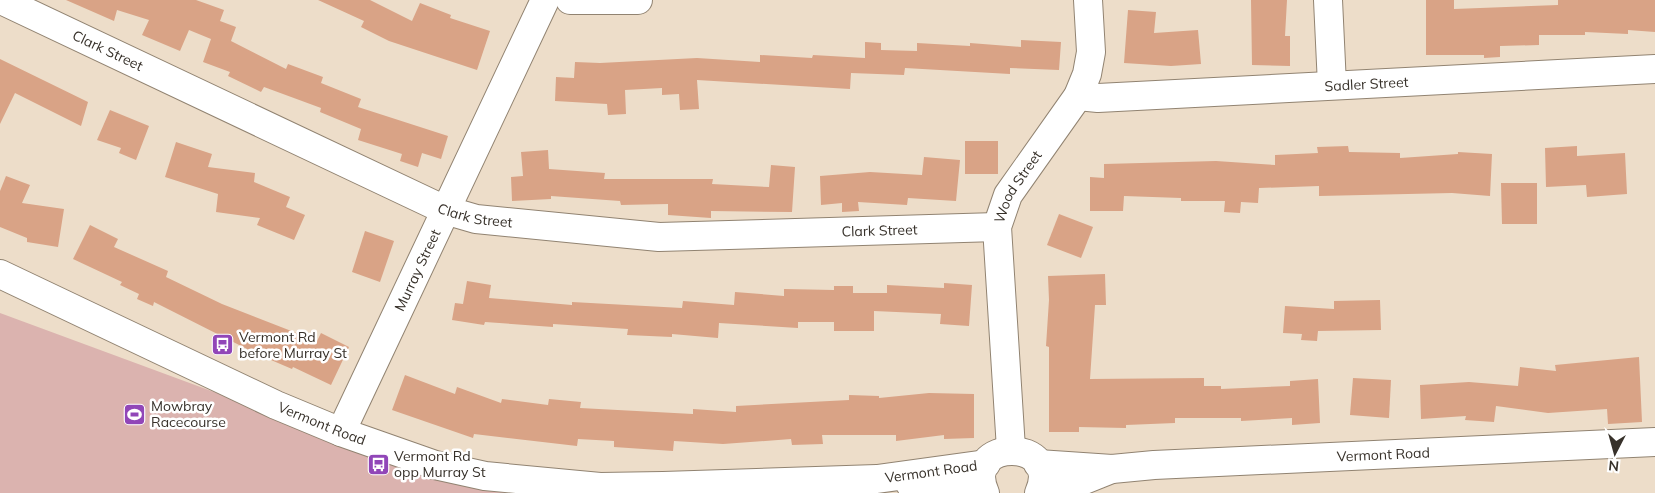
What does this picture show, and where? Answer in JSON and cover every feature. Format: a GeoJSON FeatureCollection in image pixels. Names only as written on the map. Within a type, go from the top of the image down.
{"type":"FeatureCollection","features":[{"type":"Feature","properties":{"kind":"street","name":"Clark Street"},"geometry":{"type":"LineString","coordinates":[[1,0],[445,210],[476,219],[659,237],[997,227]]}},
{"type":"Feature","properties":{"kind":"street","name":"Murray Street"},"geometry":{"type":"LineString","coordinates":[[341,432],[545,0]]}},
{"type":"Feature","properties":{"kind":"street"},"geometry":{"type":"LineString","coordinates":[[570,0],[638,0]]}},
{"type":"Feature","properties":{"kind":"street","name":"Wood Street"},"geometry":{"type":"LineString","coordinates":[[1011,449],[997,227],[1008,195],[1078,96],[1087,74],[1091,52],[1088,0]]}},
{"type":"Feature","properties":{"kind":"street"},"geometry":{"type":"LineString","coordinates":[[1328,0],[1332,85]]}},
{"type":"Feature","properties":{"kind":"street","name":"Sadler Street"},"geometry":{"type":"LineString","coordinates":[[1078,96],[1098,98],[1655,69]]}},
{"type":"Feature","properties":{"kind":"street","name":"Vermont Road"},"geometry":{"type":"LineString","coordinates":[[0,274],[276,405],[341,432],[436,465],[485,476],[543,484],[609,487],[877,479],[986,464]]}},
{"type":"Feature","properties":{"kind":"street","name":"Vermont Road"},"geometry":{"type":"LineString","coordinates":[[877,479],[984,493],[982,478],[986,464],[996,454],[1011,449],[1029,454],[1038,464],[1112,468],[1655,442]]}},
{"type":"Feature","properties":{"kind":"street"},"geometry":{"type":"LineString","coordinates":[[1038,464],[1043,477],[1039,493]]}},
{"type":"Feature","properties":{"kind":"street","name":"Vermont Road"},"geometry":{"type":"LineString","coordinates":[[1052,493],[1112,468]]}},
{"type":"Feature","properties":{"kind":"shaded area","name":"Mowbray Racecourse"},"geometry":{"type":"Polygon","coordinates":[[[0,313],[295,422],[584,493],[0,493],[0,313]]]}},
{"type":"Feature","properties":{"kind":"building"},"geometry":{"type":"Polygon","coordinates":[[[66,0],[196,0],[224,10],[220,21],[236,27],[231,41],[286,69],[288,64],[323,77],[321,83],[361,99],[358,107],[448,136],[441,159],[422,153],[418,167],[400,161],[402,154],[358,140],[361,129],[320,112],[321,108],[264,87],[261,92],[228,76],[230,72],[203,62],[211,39],[189,30],[180,51],[142,35],[149,20],[117,10],[114,21],[66,0]]]}},
{"type":"Feature","properties":{"kind":"building"},"geometry":{"type":"Polygon","coordinates":[[[318,0],[370,0],[412,21],[420,3],[451,15],[450,18],[490,31],[477,70],[389,41],[361,27],[364,21],[318,0]]]}},
{"type":"Feature","properties":{"kind":"building"},"geometry":{"type":"Polygon","coordinates":[[[1251,0],[1287,0],[1285,36],[1290,36],[1290,66],[1252,65],[1251,0]]]}},
{"type":"Feature","properties":{"kind":"building"},"geometry":{"type":"Polygon","coordinates":[[[1426,0],[1454,0],[1454,9],[1558,5],[1558,0],[1655,0],[1655,32],[1628,30],[1628,34],[1585,32],[1585,35],[1539,35],[1539,45],[1500,46],[1500,57],[1484,58],[1484,55],[1426,55],[1426,0]]]}},
{"type":"Feature","properties":{"kind":"building"},"geometry":{"type":"Polygon","coordinates":[[[1128,10],[1156,12],[1154,33],[1198,30],[1201,64],[1171,66],[1124,63],[1128,10]]]}},
{"type":"Feature","properties":{"kind":"building"},"geometry":{"type":"Polygon","coordinates":[[[1021,40],[1061,42],[1059,70],[1010,68],[1010,74],[905,68],[904,75],[851,73],[850,89],[697,80],[699,109],[680,110],[679,94],[662,95],[662,88],[625,90],[626,114],[608,115],[607,104],[555,101],[556,77],[574,78],[575,62],[600,63],[697,58],[760,62],[760,55],[812,58],[813,55],[865,58],[865,42],[881,43],[881,50],[917,51],[917,43],[970,46],[970,43],[1021,47],[1021,40]]]}},
{"type":"Feature","properties":{"kind":"building"},"geometry":{"type":"Polygon","coordinates":[[[0,59],[88,102],[81,126],[15,93],[0,124],[0,59]]]}},
{"type":"Feature","properties":{"kind":"building"},"geometry":{"type":"Polygon","coordinates":[[[110,110],[149,126],[136,160],[119,153],[121,148],[97,140],[110,110]]]}},
{"type":"Feature","properties":{"kind":"building"},"geometry":{"type":"Polygon","coordinates":[[[965,141],[998,141],[998,174],[965,174],[965,141]]]}},
{"type":"Feature","properties":{"kind":"building"},"geometry":{"type":"Polygon","coordinates":[[[176,142],[212,154],[208,167],[255,173],[254,182],[290,197],[286,207],[305,215],[294,240],[257,225],[260,218],[216,212],[218,194],[165,177],[176,142]]]}},
{"type":"Feature","properties":{"kind":"building"},"geometry":{"type":"Polygon","coordinates":[[[1348,146],[1349,152],[1400,153],[1400,158],[1458,154],[1458,152],[1492,154],[1490,196],[1452,193],[1319,196],[1319,186],[1259,188],[1258,203],[1241,202],[1240,213],[1224,212],[1225,201],[1181,201],[1181,198],[1124,196],[1123,211],[1090,211],[1090,177],[1104,178],[1104,164],[1216,161],[1275,165],[1275,155],[1318,153],[1317,147],[1348,146]]]}},
{"type":"Feature","properties":{"kind":"building"},"geometry":{"type":"Polygon","coordinates":[[[1577,146],[1577,156],[1625,153],[1627,194],[1587,197],[1586,185],[1546,187],[1545,148],[1577,146]]]}},
{"type":"Feature","properties":{"kind":"building"},"geometry":{"type":"Polygon","coordinates":[[[548,150],[549,169],[605,173],[604,179],[713,179],[712,184],[769,187],[771,165],[795,167],[792,212],[711,211],[711,218],[668,215],[668,204],[621,205],[620,201],[551,196],[551,199],[512,201],[511,177],[523,176],[521,152],[548,150]]]}},
{"type":"Feature","properties":{"kind":"building"},"geometry":{"type":"Polygon","coordinates":[[[924,157],[960,160],[956,201],[908,198],[907,205],[858,202],[859,211],[842,212],[842,203],[821,205],[820,176],[870,172],[922,175],[924,157]]]}},
{"type":"Feature","properties":{"kind":"building"},"geometry":{"type":"Polygon","coordinates":[[[6,176],[30,185],[22,203],[64,209],[58,247],[27,242],[27,238],[0,227],[0,191],[6,176]]]}},
{"type":"Feature","properties":{"kind":"building"},"geometry":{"type":"Polygon","coordinates":[[[1501,183],[1537,183],[1537,224],[1502,224],[1501,183]]]}},
{"type":"Feature","properties":{"kind":"building"},"geometry":{"type":"Polygon","coordinates":[[[1059,214],[1093,227],[1081,258],[1047,245],[1059,214]]]}},
{"type":"Feature","properties":{"kind":"building"},"geometry":{"type":"Polygon","coordinates":[[[90,225],[118,239],[114,247],[168,271],[166,277],[222,304],[317,341],[321,333],[349,347],[331,385],[293,367],[292,369],[257,354],[154,302],[153,306],[137,299],[139,294],[120,285],[122,282],[73,259],[90,225]]]}},
{"type":"Feature","properties":{"kind":"building"},"geometry":{"type":"Polygon","coordinates":[[[365,231],[394,241],[380,282],[352,272],[365,231]]]}},
{"type":"Feature","properties":{"kind":"building"},"geometry":{"type":"Polygon","coordinates":[[[1105,274],[1106,305],[1095,305],[1090,379],[1204,378],[1204,386],[1221,386],[1221,389],[1290,386],[1290,381],[1318,379],[1320,423],[1292,425],[1292,418],[1241,421],[1241,418],[1175,418],[1175,423],[1126,425],[1126,428],[1079,427],[1079,432],[1049,432],[1049,347],[1046,346],[1049,300],[1048,276],[1105,274]]]}},
{"type":"Feature","properties":{"kind":"building"},"geometry":{"type":"Polygon","coordinates":[[[467,281],[491,285],[489,298],[572,305],[572,302],[682,308],[683,301],[734,305],[735,292],[784,296],[784,289],[834,290],[834,286],[853,286],[853,293],[887,293],[887,285],[944,288],[944,283],[972,285],[969,326],[940,324],[941,314],[874,311],[874,331],[834,331],[834,322],[798,322],[798,328],[719,323],[718,338],[672,334],[672,337],[627,335],[628,329],[553,324],[553,327],[485,322],[484,325],[452,320],[455,303],[463,304],[467,281]]]}},
{"type":"Feature","properties":{"kind":"building"},"geometry":{"type":"Polygon","coordinates":[[[1380,300],[1381,330],[1318,331],[1317,341],[1301,340],[1302,334],[1283,333],[1285,306],[1334,309],[1334,301],[1380,300]]]}},
{"type":"Feature","properties":{"kind":"building"},"geometry":{"type":"Polygon","coordinates":[[[1639,357],[1642,422],[1608,424],[1607,409],[1548,413],[1496,406],[1494,422],[1465,420],[1466,416],[1421,419],[1420,385],[1469,382],[1518,386],[1520,367],[1556,371],[1555,365],[1639,357]]]}},
{"type":"Feature","properties":{"kind":"building"},"geometry":{"type":"Polygon","coordinates":[[[405,375],[455,394],[457,387],[501,403],[502,399],[548,405],[549,399],[581,402],[580,408],[693,414],[693,409],[736,412],[736,406],[849,400],[849,395],[879,396],[879,398],[929,393],[974,394],[974,438],[944,439],[944,435],[896,441],[896,435],[822,435],[823,444],[792,445],[791,439],[723,444],[674,441],[673,451],[614,447],[614,441],[578,439],[577,446],[474,434],[473,438],[392,410],[405,375]]]}},
{"type":"Feature","properties":{"kind":"building"},"geometry":{"type":"Polygon","coordinates":[[[1353,378],[1391,380],[1389,418],[1350,415],[1353,378]]]}},
{"type":"Feature","properties":{"kind":"place","name":"Vermont Rd before Murray St"},"geometry":{"type":"Point","coordinates":[223,345]}},
{"type":"Feature","properties":{"kind":"place","name":"Mowbray Racecourse"},"geometry":{"type":"Point","coordinates":[135,414]}},
{"type":"Feature","properties":{"kind":"place","name":"Vermont Rd opp Murray St"},"geometry":{"type":"Point","coordinates":[378,464]}}]}
